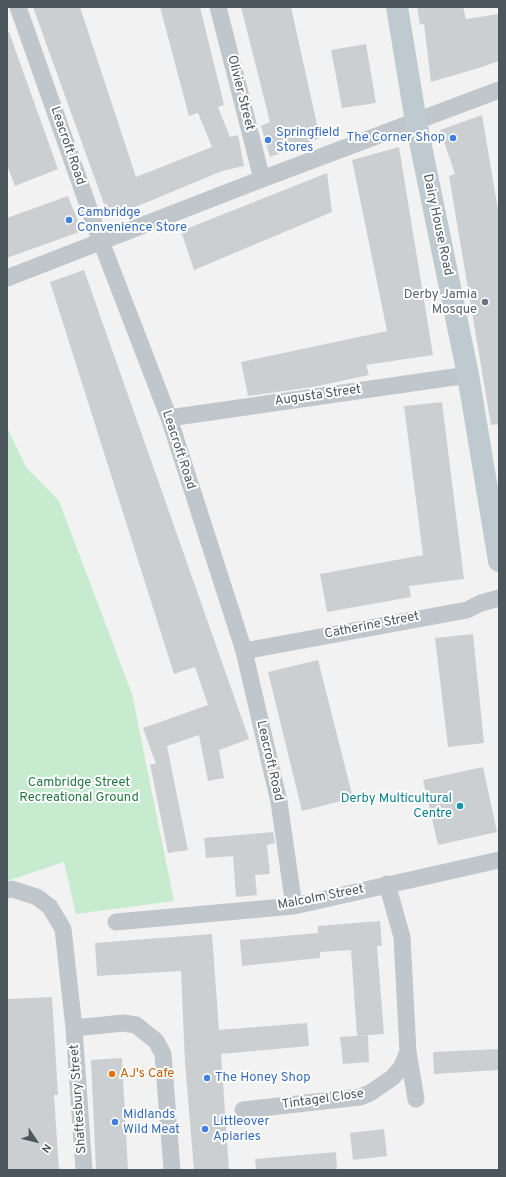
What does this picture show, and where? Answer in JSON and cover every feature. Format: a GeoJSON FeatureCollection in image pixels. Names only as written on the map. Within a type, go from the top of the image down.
{"type":"FeatureCollection","features":[{"type":"Feature","properties":{"kind":"street","name":"Leacroft Road"},"geometry":{"type":"LineString","coordinates":[[18,7],[101,242],[168,418],[244,650],[279,802],[294,906]]}},
{"type":"Feature","properties":{"kind":"street","name":"Olivier Street"},"geometry":{"type":"LineString","coordinates":[[218,7],[262,179]]}},
{"type":"Feature","properties":{"kind":"street","name":"Dairy House Road"},"geometry":{"type":"LineString","coordinates":[[397,7],[416,122],[468,375],[499,561]]}},
{"type":"Feature","properties":{"kind":"street"},"geometry":{"type":"LineString","coordinates":[[7,278],[262,179],[499,90]]}},
{"type":"Feature","properties":{"kind":"street","name":"Augusta Street"},"geometry":{"type":"LineString","coordinates":[[168,418],[468,375]]}},
{"type":"Feature","properties":{"kind":"street","name":"Catherine Street"},"geometry":{"type":"LineString","coordinates":[[244,650],[467,610],[480,603],[499,598]]}},
{"type":"Feature","properties":{"kind":"street","name":"Malcolm Street"},"geometry":{"type":"LineString","coordinates":[[116,922],[294,906],[499,860]]}},
{"type":"Feature","properties":{"kind":"street"},"geometry":{"type":"LineString","coordinates":[[387,884],[402,937],[408,1052],[416,1099]]}},
{"type":"Feature","properties":{"kind":"street","name":"Shaftesbury Street"},"geometry":{"type":"LineString","coordinates":[[7,890],[12,889],[37,897],[50,907],[63,929],[74,1028],[84,1170]]}},
{"type":"Feature","properties":{"kind":"street","name":"Shaftesbury Street"},"geometry":{"type":"LineString","coordinates":[[74,1028],[124,1022],[136,1025],[156,1041],[164,1054],[172,1170]]}},
{"type":"Feature","properties":{"kind":"street","name":"Tintagel Close"},"geometry":{"type":"LineString","coordinates":[[243,1110],[360,1097],[370,1093],[392,1078],[400,1068],[408,1052]]}},
{"type":"Feature","properties":{"kind":"green space","name":"Cambridge Street Recreational Ground"},"geometry":{"type":"Polygon","coordinates":[[[7,427],[26,467],[59,501],[132,694],[174,901],[76,914],[64,862],[7,881],[7,427]]]}},
{"type":"Feature","properties":{"kind":"building"},"geometry":{"type":"Polygon","coordinates":[[[33,7],[80,7],[136,177],[212,147],[198,113],[189,116],[160,7],[200,7],[224,105],[218,107],[230,137],[238,135],[244,166],[222,171],[109,218],[33,7]]]}},
{"type":"Feature","properties":{"kind":"building"},"geometry":{"type":"Polygon","coordinates":[[[241,7],[291,7],[320,138],[270,157],[261,126],[270,122],[241,7]]]}},
{"type":"Feature","properties":{"kind":"building"},"geometry":{"type":"Polygon","coordinates":[[[417,7],[463,7],[466,19],[499,14],[499,61],[431,82],[424,24],[420,25],[417,7]]]}},
{"type":"Feature","properties":{"kind":"building"},"geometry":{"type":"Polygon","coordinates":[[[9,32],[58,169],[15,186],[7,165],[7,33],[9,32]]]}},
{"type":"Feature","properties":{"kind":"building"},"geometry":{"type":"Polygon","coordinates":[[[366,44],[376,103],[342,108],[331,50],[366,44]]]}},
{"type":"Feature","properties":{"kind":"building"},"geometry":{"type":"Polygon","coordinates":[[[482,115],[499,216],[499,424],[491,425],[449,176],[455,174],[440,130],[482,115]]]}},
{"type":"Feature","properties":{"kind":"building"},"geometry":{"type":"Polygon","coordinates":[[[399,147],[433,355],[366,365],[369,375],[313,387],[248,396],[241,362],[387,331],[352,160],[399,147]]]}},
{"type":"Feature","properties":{"kind":"building"},"geometry":{"type":"Polygon","coordinates":[[[327,173],[332,212],[194,270],[181,231],[327,173]]]}},
{"type":"Feature","properties":{"kind":"building"},"geometry":{"type":"Polygon","coordinates":[[[68,196],[82,231],[7,258],[7,218],[68,196]]]}},
{"type":"Feature","properties":{"kind":"building"},"geometry":{"type":"Polygon","coordinates":[[[84,270],[249,739],[219,750],[224,778],[208,781],[199,735],[167,746],[188,850],[168,853],[150,764],[156,764],[143,728],[208,705],[195,667],[174,674],[50,282],[84,270]]]}},
{"type":"Feature","properties":{"kind":"building"},"geometry":{"type":"Polygon","coordinates":[[[442,402],[464,579],[409,586],[411,597],[327,612],[320,574],[423,555],[404,406],[442,402]]]}},
{"type":"Feature","properties":{"kind":"building"},"geometry":{"type":"Polygon","coordinates":[[[473,634],[484,743],[448,747],[435,638],[473,634]]]}},
{"type":"Feature","properties":{"kind":"building"},"geometry":{"type":"Polygon","coordinates":[[[318,660],[353,798],[302,811],[268,672],[318,660]]]}},
{"type":"Feature","properties":{"kind":"building","name":"Derby Multicultural Centre"},"geometry":{"type":"Polygon","coordinates":[[[483,767],[497,832],[438,845],[423,780],[483,767]]]}},
{"type":"Feature","properties":{"kind":"building"},"geometry":{"type":"Polygon","coordinates":[[[273,832],[275,843],[267,845],[270,874],[255,875],[257,895],[236,897],[233,856],[206,858],[204,838],[273,832]]]}},
{"type":"Feature","properties":{"kind":"building"},"geometry":{"type":"Polygon","coordinates":[[[380,921],[382,946],[377,946],[384,1034],[357,1036],[351,950],[320,952],[320,958],[242,966],[240,940],[318,933],[318,926],[380,921]]]}},
{"type":"Feature","properties":{"kind":"building"},"geometry":{"type":"Polygon","coordinates":[[[212,934],[219,1030],[307,1023],[309,1046],[221,1054],[229,1170],[194,1170],[185,1063],[181,971],[97,976],[95,943],[212,934]]]}},
{"type":"Feature","properties":{"kind":"building"},"geometry":{"type":"Polygon","coordinates":[[[52,997],[58,1095],[54,1095],[59,1170],[7,1170],[7,999],[52,997]]]}},
{"type":"Feature","properties":{"kind":"building"},"geometry":{"type":"Polygon","coordinates":[[[368,1035],[369,1062],[343,1064],[340,1037],[368,1035]]]}},
{"type":"Feature","properties":{"kind":"building"},"geometry":{"type":"Polygon","coordinates":[[[499,1049],[499,1070],[434,1074],[433,1052],[499,1049]]]}},
{"type":"Feature","properties":{"kind":"building"},"geometry":{"type":"Polygon","coordinates":[[[122,1058],[128,1170],[96,1170],[91,1060],[122,1058]]]}},
{"type":"Feature","properties":{"kind":"building"},"geometry":{"type":"Polygon","coordinates":[[[384,1129],[387,1156],[353,1160],[350,1133],[384,1129]]]}},
{"type":"Feature","properties":{"kind":"building"},"geometry":{"type":"Polygon","coordinates":[[[336,1152],[337,1170],[256,1170],[255,1159],[336,1152]]]}},
{"type":"Feature","properties":{"kind":"place","name":"The Corner Shop"},"geometry":{"type":"Point","coordinates":[453,138]}},
{"type":"Feature","properties":{"kind":"place","name":"Springfield Stores"},"geometry":{"type":"Point","coordinates":[268,140]}},
{"type":"Feature","properties":{"kind":"place","name":"Cambridge Convenience Store"},"geometry":{"type":"Point","coordinates":[69,220]}},
{"type":"Feature","properties":{"kind":"place","name":"Derby Jamia Mosque"},"geometry":{"type":"Point","coordinates":[485,302]}},
{"type":"Feature","properties":{"kind":"place","name":"Derby Multicultural Centre"},"geometry":{"type":"Point","coordinates":[460,806]}},
{"type":"Feature","properties":{"kind":"place","name":"AJ's Cafe"},"geometry":{"type":"Point","coordinates":[112,1074]}},
{"type":"Feature","properties":{"kind":"place","name":"The Honey Shop"},"geometry":{"type":"Point","coordinates":[207,1078]}},
{"type":"Feature","properties":{"kind":"place","name":"Midlands Wild Meat"},"geometry":{"type":"Point","coordinates":[115,1122]}},
{"type":"Feature","properties":{"kind":"place","name":"Littleover Apiaries"},"geometry":{"type":"Point","coordinates":[205,1129]}}]}
